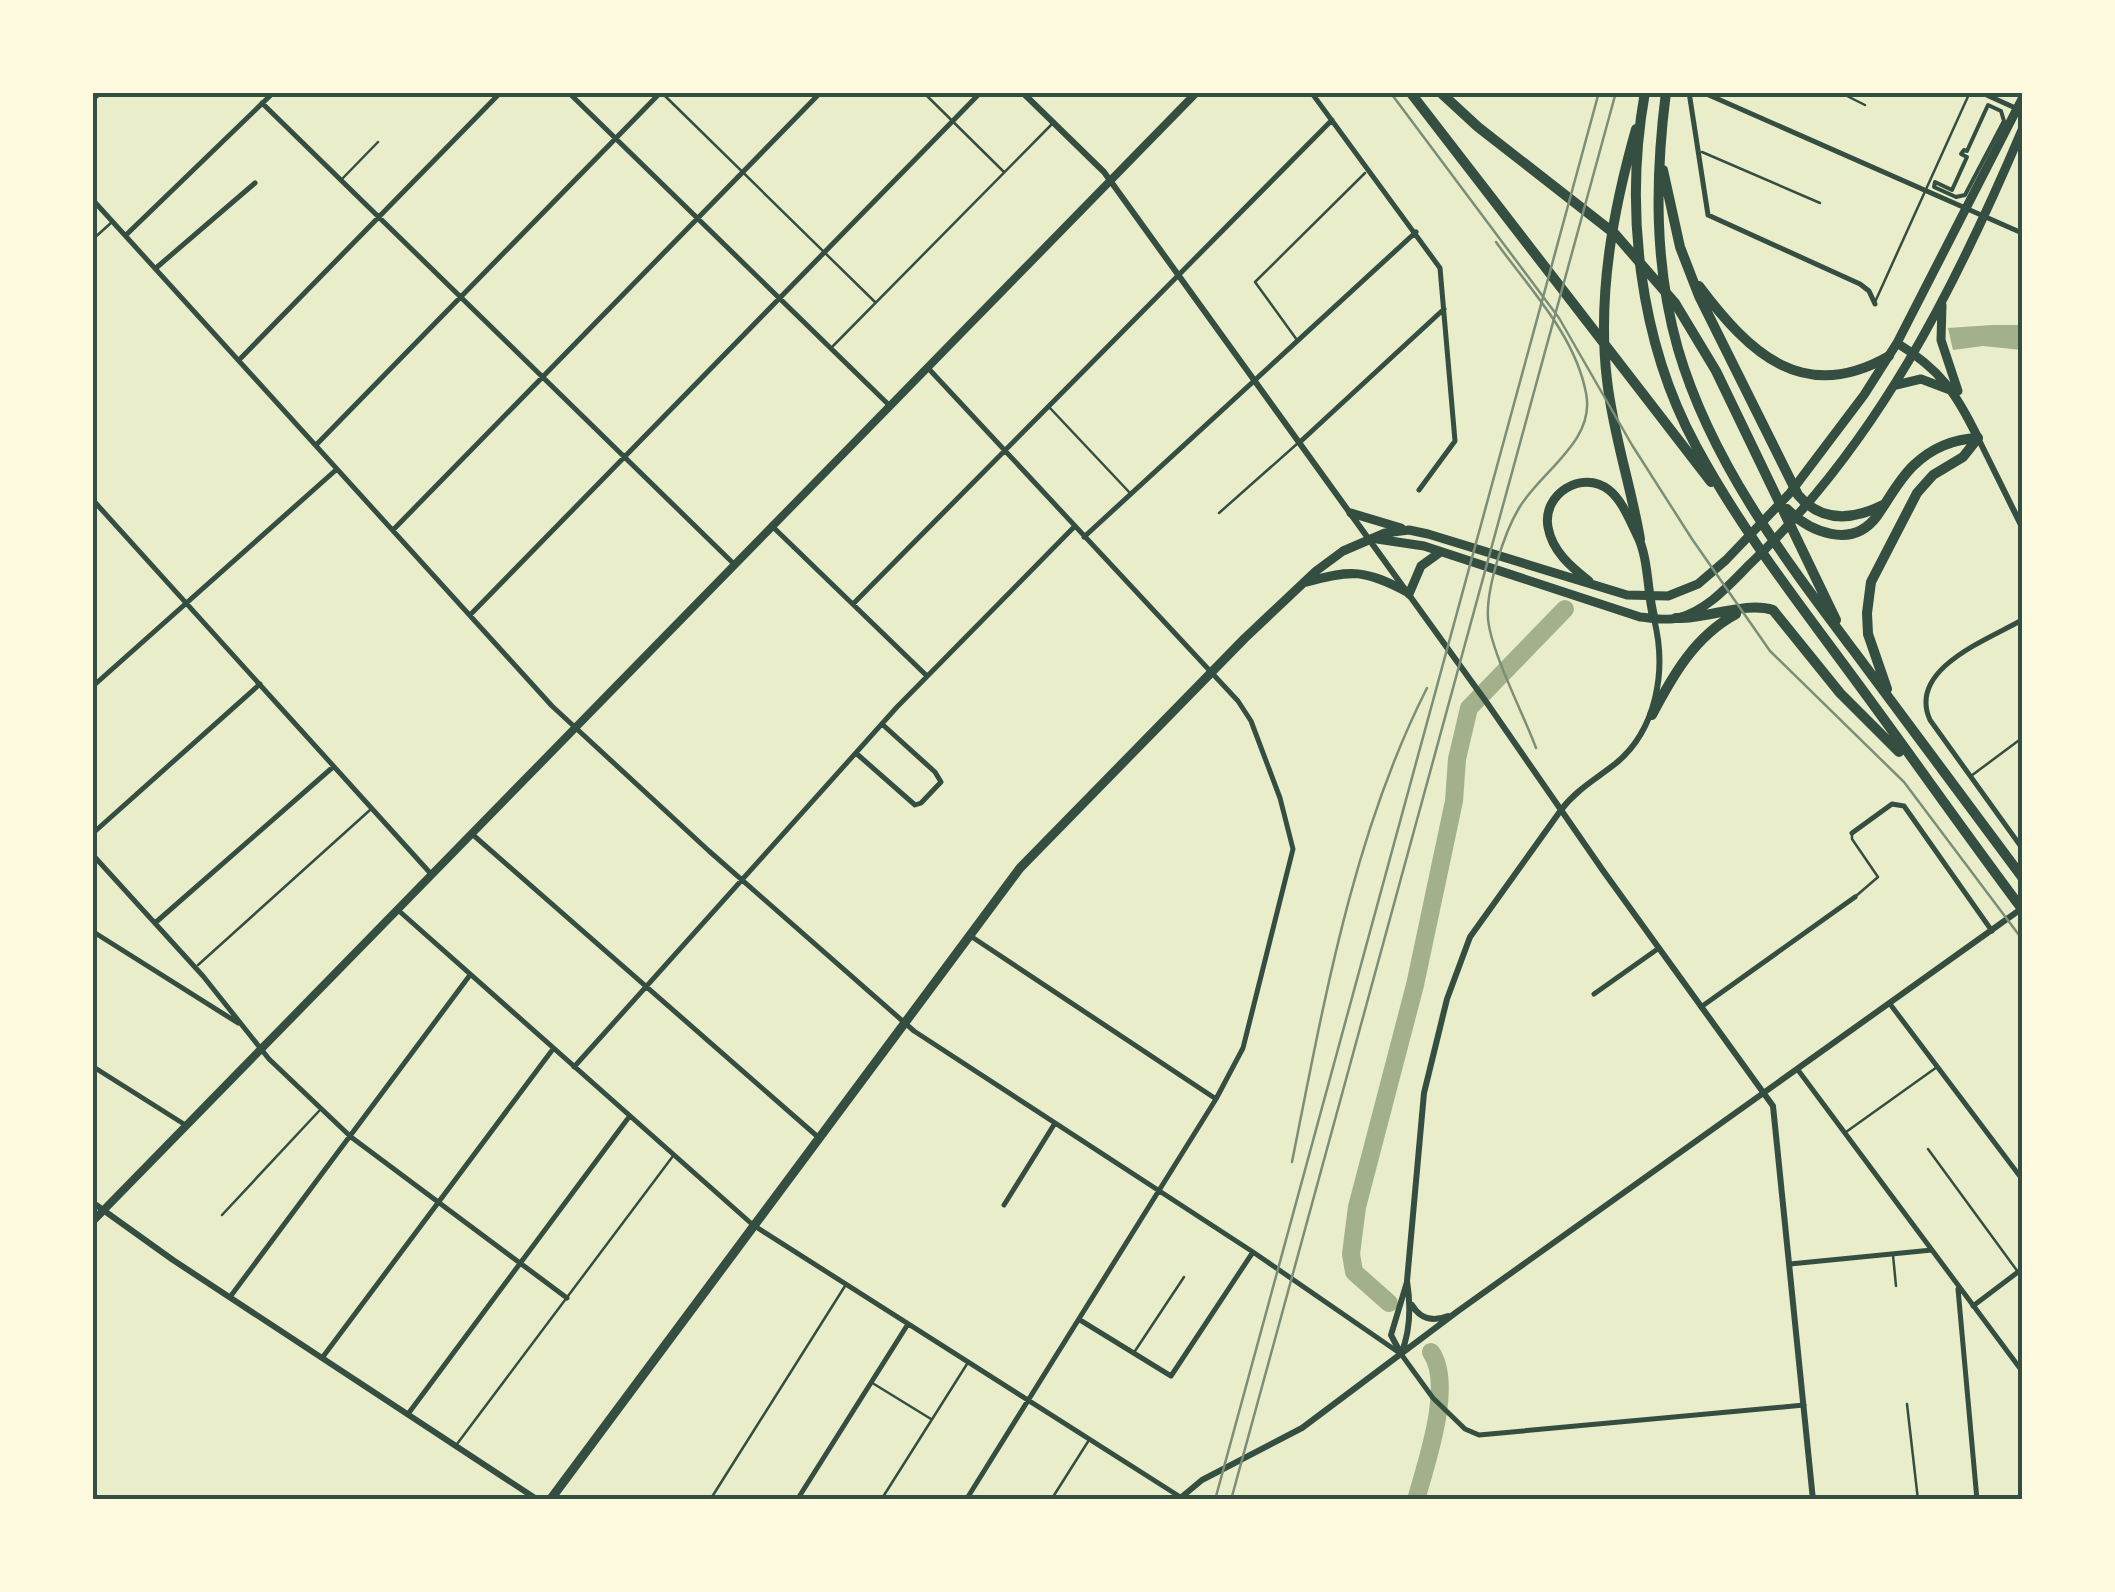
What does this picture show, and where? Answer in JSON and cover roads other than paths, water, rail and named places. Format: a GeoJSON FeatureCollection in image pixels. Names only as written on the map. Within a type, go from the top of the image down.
{"type":"FeatureCollection","features":[{"type":"Feature","properties":{"kind":"highway"},"geometry":{"type":"LineString","coordinates":[[1410,92],[1734,510]]}},
{"type":"Feature","properties":{"kind":"highway"},"geometry":{"type":"LineString","coordinates":[[1440,92],[1478,128],[1615,234],[1657,278],[1698,338],[1845,639]]}},
{"type":"Feature","properties":{"kind":"highway"},"geometry":{"type":"LineString","coordinates":[[1640,539],[1607,380],[1606,266],[1645,92]]}},
{"type":"Feature","properties":{"kind":"highway"},"geometry":{"type":"LineString","coordinates":[[1666,92],[1659,144],[1658,222],[1675,336],[1704,418],[1744,494],[1796,574],[2022,877]]}},
{"type":"Feature","properties":{"kind":"highway"},"geometry":{"type":"LineString","coordinates":[[1642,109],[1638,218],[1642,281],[1676,403],[1694,444],[1782,581],[2022,909]]}},
{"type":"Feature","properties":{"kind":"highway"},"geometry":{"type":"LineString","coordinates":[[1659,144],[1666,196],[1680,247],[1706,314],[1802,500],[1834,516],[1859,515],[1883,504]]}},
{"type":"Feature","properties":{"kind":"highway"},"geometry":{"type":"LineString","coordinates":[[1692,275],[1736,334],[1782,366],[1836,377],[1860,372],[1889,356]]}},
{"type":"Feature","properties":{"kind":"highway"},"geometry":{"type":"LineString","coordinates":[[1779,499],[1813,530],[1840,535],[1856,531],[1874,520],[1908,470],[1924,456],[1954,439],[1978,438]]}},
{"type":"Feature","properties":{"kind":"highway"},"geometry":{"type":"LineString","coordinates":[[1894,706],[1868,634],[1871,582],[1917,493],[1934,474],[1963,457],[1978,438]]}},
{"type":"Feature","properties":{"kind":"highway"},"geometry":{"type":"LineString","coordinates":[[1676,618],[1753,607],[1778,613],[1823,675],[1923,777]]}},
{"type":"Feature","properties":{"kind":"highway"},"geometry":{"type":"LineString","coordinates":[[1652,715],[1672,677],[1699,642],[1731,617],[1753,607]]}},
{"type":"Feature","properties":{"kind":"main road"},"geometry":{"type":"LineString","coordinates":[[92,1222],[1111,182],[1191,95]]}},
{"type":"Feature","properties":{"kind":"main road"},"geometry":{"type":"LineString","coordinates":[[1351,513],[1595,586],[1649,598],[1690,588],[1726,560],[1809,472],[1889,356],[2021,107]]}},
{"type":"Feature","properties":{"kind":"main road"},"geometry":{"type":"LineString","coordinates":[[1369,539],[1409,542],[1614,610],[1654,618],[1676,618],[1715,598],[1813,499],[1896,385],[1942,303],[2022,130]]}},
{"type":"Feature","properties":{"kind":"main road"},"geometry":{"type":"LineString","coordinates":[[1942,303],[1941,340],[1961,404]]}},
{"type":"Feature","properties":{"kind":"main road"},"geometry":{"type":"LineString","coordinates":[[1897,343],[1946,380],[1978,438]]}},
{"type":"Feature","properties":{"kind":"main road"},"geometry":{"type":"LineString","coordinates":[[1896,385],[1921,380],[1954,392]]}},
{"type":"Feature","properties":{"kind":"main road"},"geometry":{"type":"LineString","coordinates":[[1595,586],[1573,569],[1553,542],[1547,513],[1555,497],[1578,483],[1594,482],[1617,498],[1640,539],[1654,618]]}},
{"type":"Feature","properties":{"kind":"main road"},"geometry":{"type":"LineString","coordinates":[[550,1500],[1033,854],[1245,638],[1334,557],[1369,539],[1409,530]]}},
{"type":"Feature","properties":{"kind":"main road"},"geometry":{"type":"LineString","coordinates":[[1304,583],[1359,572],[1408,593],[1421,566],[1440,553]]}},
{"type":"Feature","properties":{"kind":"street"},"geometry":{"type":"LineString","coordinates":[[92,100],[101,92]]}},
{"type":"Feature","properties":{"kind":"street"},"geometry":{"type":"LineString","coordinates":[[238,360],[501,92]]}},
{"type":"Feature","properties":{"kind":"street"},"geometry":{"type":"LineString","coordinates":[[568,92],[890,406]]}},
{"type":"Feature","properties":{"kind":"street"},"geometry":{"type":"LineString","coordinates":[[392,530],[821,92]]}},
{"type":"Feature","properties":{"kind":"street"},"geometry":{"type":"LineString","coordinates":[[470,614],[981,92]]}},
{"type":"Feature","properties":{"kind":"street"},"geometry":{"type":"LineString","coordinates":[[1022,92],[1111,182],[1488,703],[1773,1106],[1813,1500]]}},
{"type":"Feature","properties":{"kind":"street"},"geometry":{"type":"LineString","coordinates":[[1311,92],[1440,268],[1454,444],[1432,468],[1420,490]]}},
{"type":"Feature","properties":{"kind":"street"},"geometry":{"type":"LineString","coordinates":[[1689,92],[1708,215],[1860,284],[1869,291],[1874,304]]}},
{"type":"Feature","properties":{"kind":"street"},"geometry":{"type":"LineString","coordinates":[[1702,92],[2022,233]]}},
{"type":"Feature","properties":{"kind":"street"},"geometry":{"type":"LineString","coordinates":[[1980,92],[2021,107]]}},
{"type":"Feature","properties":{"kind":"street"},"geometry":{"type":"LineString","coordinates":[[126,235],[272,93]]}},
{"type":"Feature","properties":{"kind":"street"},"geometry":{"type":"LineString","coordinates":[[316,445],[661,93]]}},
{"type":"Feature","properties":{"kind":"street"},"geometry":{"type":"LineString","coordinates":[[262,103],[735,565]]}},
{"type":"Feature","properties":{"kind":"street"},"geometry":{"type":"LineString","coordinates":[[1988,105],[2000,110],[2004,121],[1965,195],[1959,198],[1950,194],[1934,187],[1934,183],[1952,190],[1966,157],[1961,154],[1967,151],[1988,105]]}},
{"type":"Feature","properties":{"kind":"street"},"geometry":{"type":"LineString","coordinates":[[853,604],[1332,120]]}},
{"type":"Feature","properties":{"kind":"street"},"geometry":{"type":"LineString","coordinates":[[156,268],[255,184]]}},
{"type":"Feature","properties":{"kind":"street"},"geometry":{"type":"LineString","coordinates":[[92,199],[574,729],[904,1023],[1401,1354]]}},
{"type":"Feature","properties":{"kind":"street"},"geometry":{"type":"LineString","coordinates":[[1084,537],[1416,232]]}},
{"type":"Feature","properties":{"kind":"street"},"geometry":{"type":"LineString","coordinates":[[1300,442],[1444,309]]}},
{"type":"Feature","properties":{"kind":"street"},"geometry":{"type":"LineString","coordinates":[[928,368],[1238,700],[1251,721],[1280,798],[1293,849],[1243,1048],[1216,1099],[966,1500]]}},
{"type":"Feature","properties":{"kind":"street"},"geometry":{"type":"LineString","coordinates":[[1978,438],[2022,527]]}},
{"type":"Feature","properties":{"kind":"street"},"geometry":{"type":"LineString","coordinates":[[92,687],[337,469]]}},
{"type":"Feature","properties":{"kind":"street"},"geometry":{"type":"LineString","coordinates":[[92,499],[432,875]]}},
{"type":"Feature","properties":{"kind":"street"},"geometry":{"type":"LineString","coordinates":[[773,527],[927,676]]}},
{"type":"Feature","properties":{"kind":"street"},"geometry":{"type":"LineString","coordinates":[[574,1067],[882,724],[1074,527]]}},
{"type":"Feature","properties":{"kind":"street"},"geometry":{"type":"LineString","coordinates":[[1654,618],[1660,661],[1652,715],[1624,756],[1572,796],[1561,810],[1470,938],[1447,999],[1424,1093],[1407,1281],[1391,1336],[1425,1390],[1465,1429],[1478,1435],[1804,1404]]}},
{"type":"Feature","properties":{"kind":"street"},"geometry":{"type":"LineString","coordinates":[[2022,620],[1943,668],[1928,686],[1924,701],[1930,720],[2022,848]]}},
{"type":"Feature","properties":{"kind":"street"},"geometry":{"type":"LineString","coordinates":[[92,834],[260,684]]}},
{"type":"Feature","properties":{"kind":"street"},"geometry":{"type":"LineString","coordinates":[[856,754],[914,805],[921,803],[941,782],[882,724]]}},
{"type":"Feature","properties":{"kind":"street"},"geometry":{"type":"LineString","coordinates":[[155,924],[333,766]]}},
{"type":"Feature","properties":{"kind":"street"},"geometry":{"type":"LineString","coordinates":[[1852,833],[1899,802],[1992,931]]}},
{"type":"Feature","properties":{"kind":"street"},"geometry":{"type":"LineString","coordinates":[[472,834],[818,1137]]}},
{"type":"Feature","properties":{"kind":"street"},"geometry":{"type":"LineString","coordinates":[[92,854],[195,968],[269,1059],[320,1110],[351,1138],[567,1298]]}},
{"type":"Feature","properties":{"kind":"street"},"geometry":{"type":"LineString","coordinates":[[1701,1007],[1854,897]]}},
{"type":"Feature","properties":{"kind":"street"},"geometry":{"type":"LineString","coordinates":[[398,910],[754,1225],[1181,1499],[1202,1480],[1302,1428],[1458,1311],[2022,909]]}},
{"type":"Feature","properties":{"kind":"street"},"geometry":{"type":"LineString","coordinates":[[92,931],[244,1028]]}},
{"type":"Feature","properties":{"kind":"street"},"geometry":{"type":"LineString","coordinates":[[969,935],[1216,1099]]}},
{"type":"Feature","properties":{"kind":"street"},"geometry":{"type":"LineString","coordinates":[[1594,994],[1658,948]]}},
{"type":"Feature","properties":{"kind":"street"},"geometry":{"type":"LineString","coordinates":[[230,1297],[470,975]]}},
{"type":"Feature","properties":{"kind":"street"},"geometry":{"type":"LineString","coordinates":[[1890,1004],[2022,1179]]}},
{"type":"Feature","properties":{"kind":"street"},"geometry":{"type":"LineString","coordinates":[[322,1358],[553,1049]]}},
{"type":"Feature","properties":{"kind":"street"},"geometry":{"type":"LineString","coordinates":[[92,1066],[187,1126]]}},
{"type":"Feature","properties":{"kind":"street"},"geometry":{"type":"LineString","coordinates":[[1798,1070],[2022,1371]]}},
{"type":"Feature","properties":{"kind":"street"},"geometry":{"type":"LineString","coordinates":[[408,1414],[629,1116]]}},
{"type":"Feature","properties":{"kind":"street"},"geometry":{"type":"LineString","coordinates":[[1004,1204],[1055,1123]]}},
{"type":"Feature","properties":{"kind":"street"},"geometry":{"type":"LineString","coordinates":[[92,1202],[538,1500]]}},
{"type":"Feature","properties":{"kind":"street"},"geometry":{"type":"LineString","coordinates":[[1790,1264],[1932,1250]]}},
{"type":"Feature","properties":{"kind":"street"},"geometry":{"type":"LineString","coordinates":[[1080,1320],[1171,1376],[1253,1252]]}},
{"type":"Feature","properties":{"kind":"street"},"geometry":{"type":"LineString","coordinates":[[1974,1306],[2020,1271]]}},
{"type":"Feature","properties":{"kind":"street"},"geometry":{"type":"LineString","coordinates":[[1401,1354],[1408,1332],[1407,1281]]}},
{"type":"Feature","properties":{"kind":"street"},"geometry":{"type":"LineString","coordinates":[[1958,1286],[1977,1500]]}},
{"type":"Feature","properties":{"kind":"street"},"geometry":{"type":"LineString","coordinates":[[1410,1302],[1417,1313],[1436,1320],[1458,1311]]}},
{"type":"Feature","properties":{"kind":"street"},"geometry":{"type":"LineString","coordinates":[[797,1500],[908,1324]]}},
{"type":"Feature","properties":{"kind":"lane"},"geometry":{"type":"LineString","coordinates":[[923,92],[1005,173]]}},
{"type":"Feature","properties":{"kind":"lane"},"geometry":{"type":"LineString","coordinates":[[1839,92],[1866,105]]}},
{"type":"Feature","properties":{"kind":"lane"},"geometry":{"type":"LineString","coordinates":[[1874,304],[1970,92]]}},
{"type":"Feature","properties":{"kind":"lane"},"geometry":{"type":"LineString","coordinates":[[661,93],[876,303]]}},
{"type":"Feature","properties":{"kind":"lane"},"geometry":{"type":"LineString","coordinates":[[831,348],[1053,123]]}},
{"type":"Feature","properties":{"kind":"lane"},"geometry":{"type":"LineString","coordinates":[[341,180],[378,142]]}},
{"type":"Feature","properties":{"kind":"lane"},"geometry":{"type":"LineString","coordinates":[[1697,150],[1820,203]]}},
{"type":"Feature","properties":{"kind":"lane"},"geometry":{"type":"LineString","coordinates":[[1298,341],[1255,282],[1369,169]]}},
{"type":"Feature","properties":{"kind":"lane"},"geometry":{"type":"LineString","coordinates":[[92,240],[113,222]]}},
{"type":"Feature","properties":{"kind":"lane"},"geometry":{"type":"LineString","coordinates":[[1049,406],[1132,494]]}},
{"type":"Feature","properties":{"kind":"lane"},"geometry":{"type":"LineString","coordinates":[[1220,514],[1300,442]]}},
{"type":"Feature","properties":{"kind":"lane"},"geometry":{"type":"LineString","coordinates":[[1971,776],[2022,738]]}},
{"type":"Feature","properties":{"kind":"lane"},"geometry":{"type":"LineString","coordinates":[[195,968],[372,809]]}},
{"type":"Feature","properties":{"kind":"lane"},"geometry":{"type":"LineString","coordinates":[[1852,833],[1852,840],[1878,877],[1854,897]]}},
{"type":"Feature","properties":{"kind":"lane"},"geometry":{"type":"LineString","coordinates":[[1844,1133],[1938,1066]]}},
{"type":"Feature","properties":{"kind":"lane"},"geometry":{"type":"LineString","coordinates":[[222,1215],[320,1110]]}},
{"type":"Feature","properties":{"kind":"lane"},"geometry":{"type":"LineString","coordinates":[[1928,1148],[2020,1271]]}},
{"type":"Feature","properties":{"kind":"lane"},"geometry":{"type":"LineString","coordinates":[[456,1446],[674,1156]]}},
{"type":"Feature","properties":{"kind":"lane"},"geometry":{"type":"LineString","coordinates":[[1893,1254],[1896,1286]]}},
{"type":"Feature","properties":{"kind":"lane"},"geometry":{"type":"LineString","coordinates":[[1133,1354],[1184,1277]]}},
{"type":"Feature","properties":{"kind":"lane"},"geometry":{"type":"LineString","coordinates":[[710,1500],[846,1285]]}},
{"type":"Feature","properties":{"kind":"lane"},"geometry":{"type":"LineString","coordinates":[[881,1500],[968,1362]]}},
{"type":"Feature","properties":{"kind":"lane"},"geometry":{"type":"LineString","coordinates":[[872,1382],[932,1420]]}},
{"type":"Feature","properties":{"kind":"lane"},"geometry":{"type":"LineString","coordinates":[[1907,1404],[1918,1500]]}},
{"type":"Feature","properties":{"kind":"lane"},"geometry":{"type":"LineString","coordinates":[[1051,1500],[1090,1439]]}},
{"type":"Feature","properties":{"kind":"waterway"},"geometry":{"type":"LineString","coordinates":[[1389,1303],[1354,1272],[1351,1254],[1357,1207],[1415,985],[1454,801],[1457,759],[1469,708],[1565,609]]}},
{"type":"Feature","properties":{"kind":"waterway"},"geometry":{"type":"LineString","coordinates":[[1416,1500],[1439,1404],[1440,1384],[1431,1352]]}},
{"type":"Feature","properties":{"kind":"tram line"},"geometry":{"type":"LineString","coordinates":[[1496,242],[1561,332],[1586,393],[1583,426],[1519,508],[1502,546],[1490,592],[1490,631],[1536,748]]}},
{"type":"Feature","properties":{"kind":"railway"},"geometry":{"type":"LineString","coordinates":[[1390,92],[1559,318],[1632,445],[1770,651],[1904,782],[2022,939]]}},
{"type":"Feature","properties":{"kind":"railway"},"geometry":{"type":"LineString","coordinates":[[1215,1500],[1599,92]]}},
{"type":"Feature","properties":{"kind":"railway"},"geometry":{"type":"LineString","coordinates":[[1231,1500],[1616,92]]}},
{"type":"Feature","properties":{"kind":"railway"},"geometry":{"type":"LineString","coordinates":[[1292,1162],[1329,980],[1360,860],[1401,744],[1427,688]]}}]}
